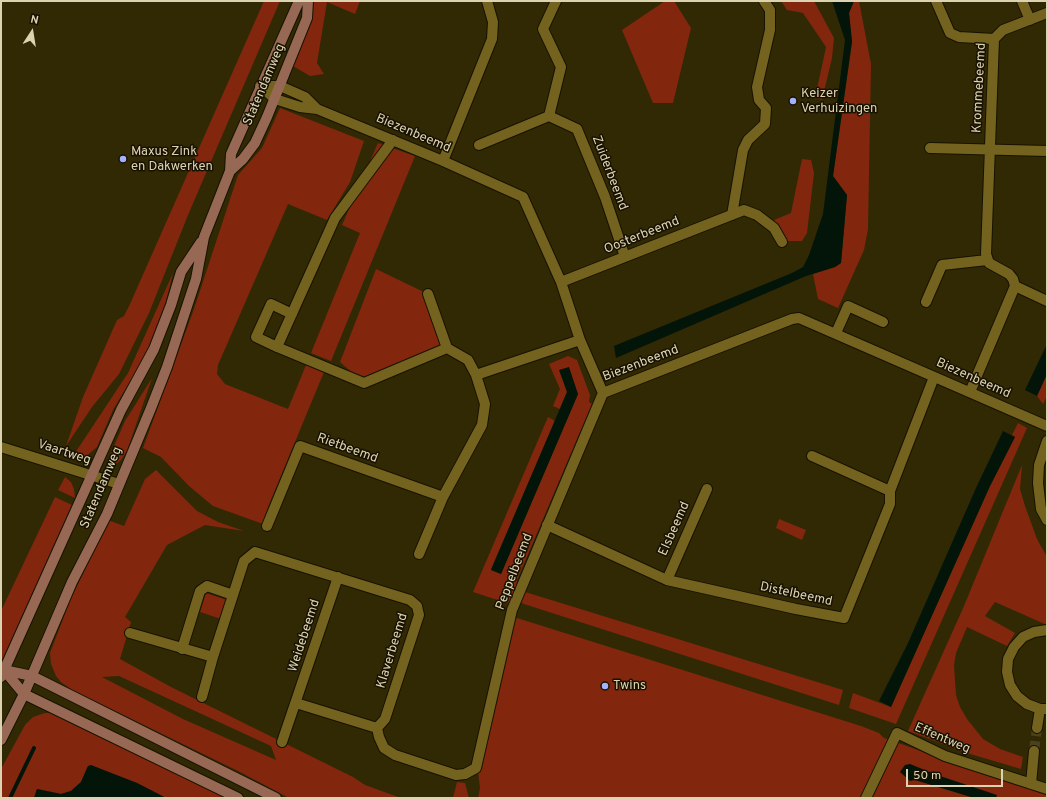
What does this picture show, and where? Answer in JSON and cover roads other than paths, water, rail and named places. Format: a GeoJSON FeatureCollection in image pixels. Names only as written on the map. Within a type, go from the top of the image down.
{"type":"FeatureCollection","features":[{"type":"Feature","properties":{"kind":"main road","name":"Statendamweg"},"geometry":{"type":"LineString","coordinates":[[1,740],[24,694],[72,582],[107,514],[167,367],[196,279],[204,237],[230,171],[231,154],[298,1]]}},
{"type":"Feature","properties":{"kind":"main road","name":"Statendamweg"},"geometry":{"type":"LineString","coordinates":[[230,171],[243,159],[255,143],[275,99],[307,18],[308,1]]}},
{"type":"Feature","properties":{"kind":"main road","name":"Statendamweg"},"geometry":{"type":"LineString","coordinates":[[3,674],[120,410],[154,349],[172,305],[181,272],[204,237]]}},
{"type":"Feature","properties":{"kind":"main road"},"geometry":{"type":"LineString","coordinates":[[3,674],[32,676],[276,798]]}},
{"type":"Feature","properties":{"kind":"main road"},"geometry":{"type":"LineString","coordinates":[[3,674],[24,694],[238,798]]}},
{"type":"Feature","properties":{"kind":"street"},"geometry":{"type":"LineString","coordinates":[[443,161],[492,39],[493,22],[487,1]]}},
{"type":"Feature","properties":{"kind":"street"},"geometry":{"type":"LineString","coordinates":[[479,145],[549,116],[561,67],[543,29],[556,1]]}},
{"type":"Feature","properties":{"kind":"street"},"geometry":{"type":"LineString","coordinates":[[732,215],[743,150],[748,140],[765,124],[766,108],[759,100],[757,87],[770,30],[770,10],[764,1]]}},
{"type":"Feature","properties":{"kind":"street"},"geometry":{"type":"LineString","coordinates":[[936,1],[950,33],[959,37],[994,39]]}},
{"type":"Feature","properties":{"kind":"street"},"geometry":{"type":"LineString","coordinates":[[1022,1],[1030,20]]}},
{"type":"Feature","properties":{"kind":"street","name":"Krommebeemd"},"geometry":{"type":"LineString","coordinates":[[987,260],[986,245],[991,150],[994,39],[1003,30],[1047,13]]}},
{"type":"Feature","properties":{"kind":"street","name":"Biezenbeemd"},"geometry":{"type":"LineString","coordinates":[[260,86],[280,86],[305,97],[317,109]]}},
{"type":"Feature","properties":{"kind":"street","name":"Biezenbeemd"},"geometry":{"type":"LineString","coordinates":[[260,86],[275,99],[300,107],[317,109],[443,161],[523,197],[561,282],[580,340],[603,393],[792,319],[799,318],[1047,426]]}},
{"type":"Feature","properties":{"kind":"street","name":"Zuiderbeemd"},"geometry":{"type":"LineString","coordinates":[[549,116],[577,129],[606,197],[626,257]]}},
{"type":"Feature","properties":{"kind":"street"},"geometry":{"type":"LineString","coordinates":[[277,347],[335,218],[393,140]]}},
{"type":"Feature","properties":{"kind":"street"},"geometry":{"type":"LineString","coordinates":[[930,148],[991,150]]}},
{"type":"Feature","properties":{"kind":"street","name":"Krommebeemd"},"geometry":{"type":"LineString","coordinates":[[991,150],[1047,151]]}},
{"type":"Feature","properties":{"kind":"street","name":"Oosterbeemd"},"geometry":{"type":"LineString","coordinates":[[561,282],[744,210],[757,215],[774,228],[782,242]]}},
{"type":"Feature","properties":{"kind":"street"},"geometry":{"type":"LineString","coordinates":[[926,302],[942,265],[987,260],[993,266],[1009,274],[1013,279],[1015,286],[970,392]]}},
{"type":"Feature","properties":{"kind":"street"},"geometry":{"type":"LineString","coordinates":[[1015,286],[1047,301]]}},
{"type":"Feature","properties":{"kind":"street"},"geometry":{"type":"LineString","coordinates":[[419,554],[443,497],[482,425],[485,404],[476,375],[468,360],[447,348],[428,294]]}},
{"type":"Feature","properties":{"kind":"street"},"geometry":{"type":"LineString","coordinates":[[292,314],[271,304],[256,337],[364,383],[447,348]]}},
{"type":"Feature","properties":{"kind":"street"},"geometry":{"type":"LineString","coordinates":[[836,333],[848,306],[883,322]]}},
{"type":"Feature","properties":{"kind":"street"},"geometry":{"type":"LineString","coordinates":[[476,375],[580,340]]}},
{"type":"Feature","properties":{"kind":"street","name":"Distelbeemd"},"geometry":{"type":"LineString","coordinates":[[547,525],[667,580],[796,609],[844,618],[890,504],[890,491],[934,377]]}},
{"type":"Feature","properties":{"kind":"street","name":"Peppelbeemd"},"geometry":{"type":"LineString","coordinates":[[377,728],[384,748],[395,755],[456,775],[465,774],[476,768],[512,610],[603,393]]}},
{"type":"Feature","properties":{"kind":"street"},"geometry":{"type":"LineString","coordinates":[[1047,442],[1039,466],[1038,483],[1041,509],[1047,520]]}},
{"type":"Feature","properties":{"kind":"street","name":"Rietbeemd"},"geometry":{"type":"LineString","coordinates":[[267,526],[300,446],[443,497]]}},
{"type":"Feature","properties":{"kind":"street","name":"Vaartweg"},"geometry":{"type":"LineString","coordinates":[[1,447],[119,484]]}},
{"type":"Feature","properties":{"kind":"street"},"geometry":{"type":"LineString","coordinates":[[812,456],[890,491]]}},
{"type":"Feature","properties":{"kind":"street","name":"Elsbeemd"},"geometry":{"type":"LineString","coordinates":[[667,580],[707,488]]}},
{"type":"Feature","properties":{"kind":"street","name":"Klaverbeemd"},"geometry":{"type":"LineString","coordinates":[[202,697],[213,657],[244,561],[255,552],[410,600],[417,606],[419,615],[384,719],[377,728]]}},
{"type":"Feature","properties":{"kind":"street","name":"Weidebeemd"},"geometry":{"type":"LineString","coordinates":[[282,742],[338,577]]}},
{"type":"Feature","properties":{"kind":"street"},"geometry":{"type":"LineString","coordinates":[[182,649],[200,591],[207,586],[233,595]]}},
{"type":"Feature","properties":{"kind":"street"},"geometry":{"type":"LineString","coordinates":[[1037,728],[1043,709],[1027,704],[1017,696],[1010,685],[1007,672],[1008,659],[1014,647],[1023,637],[1034,632],[1047,630]]}},
{"type":"Feature","properties":{"kind":"street"},"geometry":{"type":"LineString","coordinates":[[130,634],[213,657]]}},
{"type":"Feature","properties":{"kind":"street"},"geometry":{"type":"LineString","coordinates":[[296,703],[377,728]]}},
{"type":"Feature","properties":{"kind":"street","name":"Effentweg"},"geometry":{"type":"LineString","coordinates":[[866,798],[897,733],[945,756],[1047,789]]}},
{"type":"Feature","properties":{"kind":"street"},"geometry":{"type":"LineString","coordinates":[[1031,784],[1034,752]]}},
{"type":"Feature","properties":{"kind":"waterway"},"geometry":{"type":"LineString","coordinates":[[10,798],[34,748]]}},
{"type":"Feature","properties":{"kind":"tunnel"},"geometry":{"type":"LineString","coordinates":[[1034,751],[1037,728]]}},
{"type":"Feature","properties":{"kind":"place","name":"Keizer Verhuizingen"},"geometry":{"type":"Point","coordinates":[793,101]}},
{"type":"Feature","properties":{"kind":"place","name":"Maxus Zink en Dakwerken"},"geometry":{"type":"Point","coordinates":[123,159]}},
{"type":"Feature","properties":{"kind":"place","name":"Twins"},"geometry":{"type":"Point","coordinates":[605,686]}}]}
